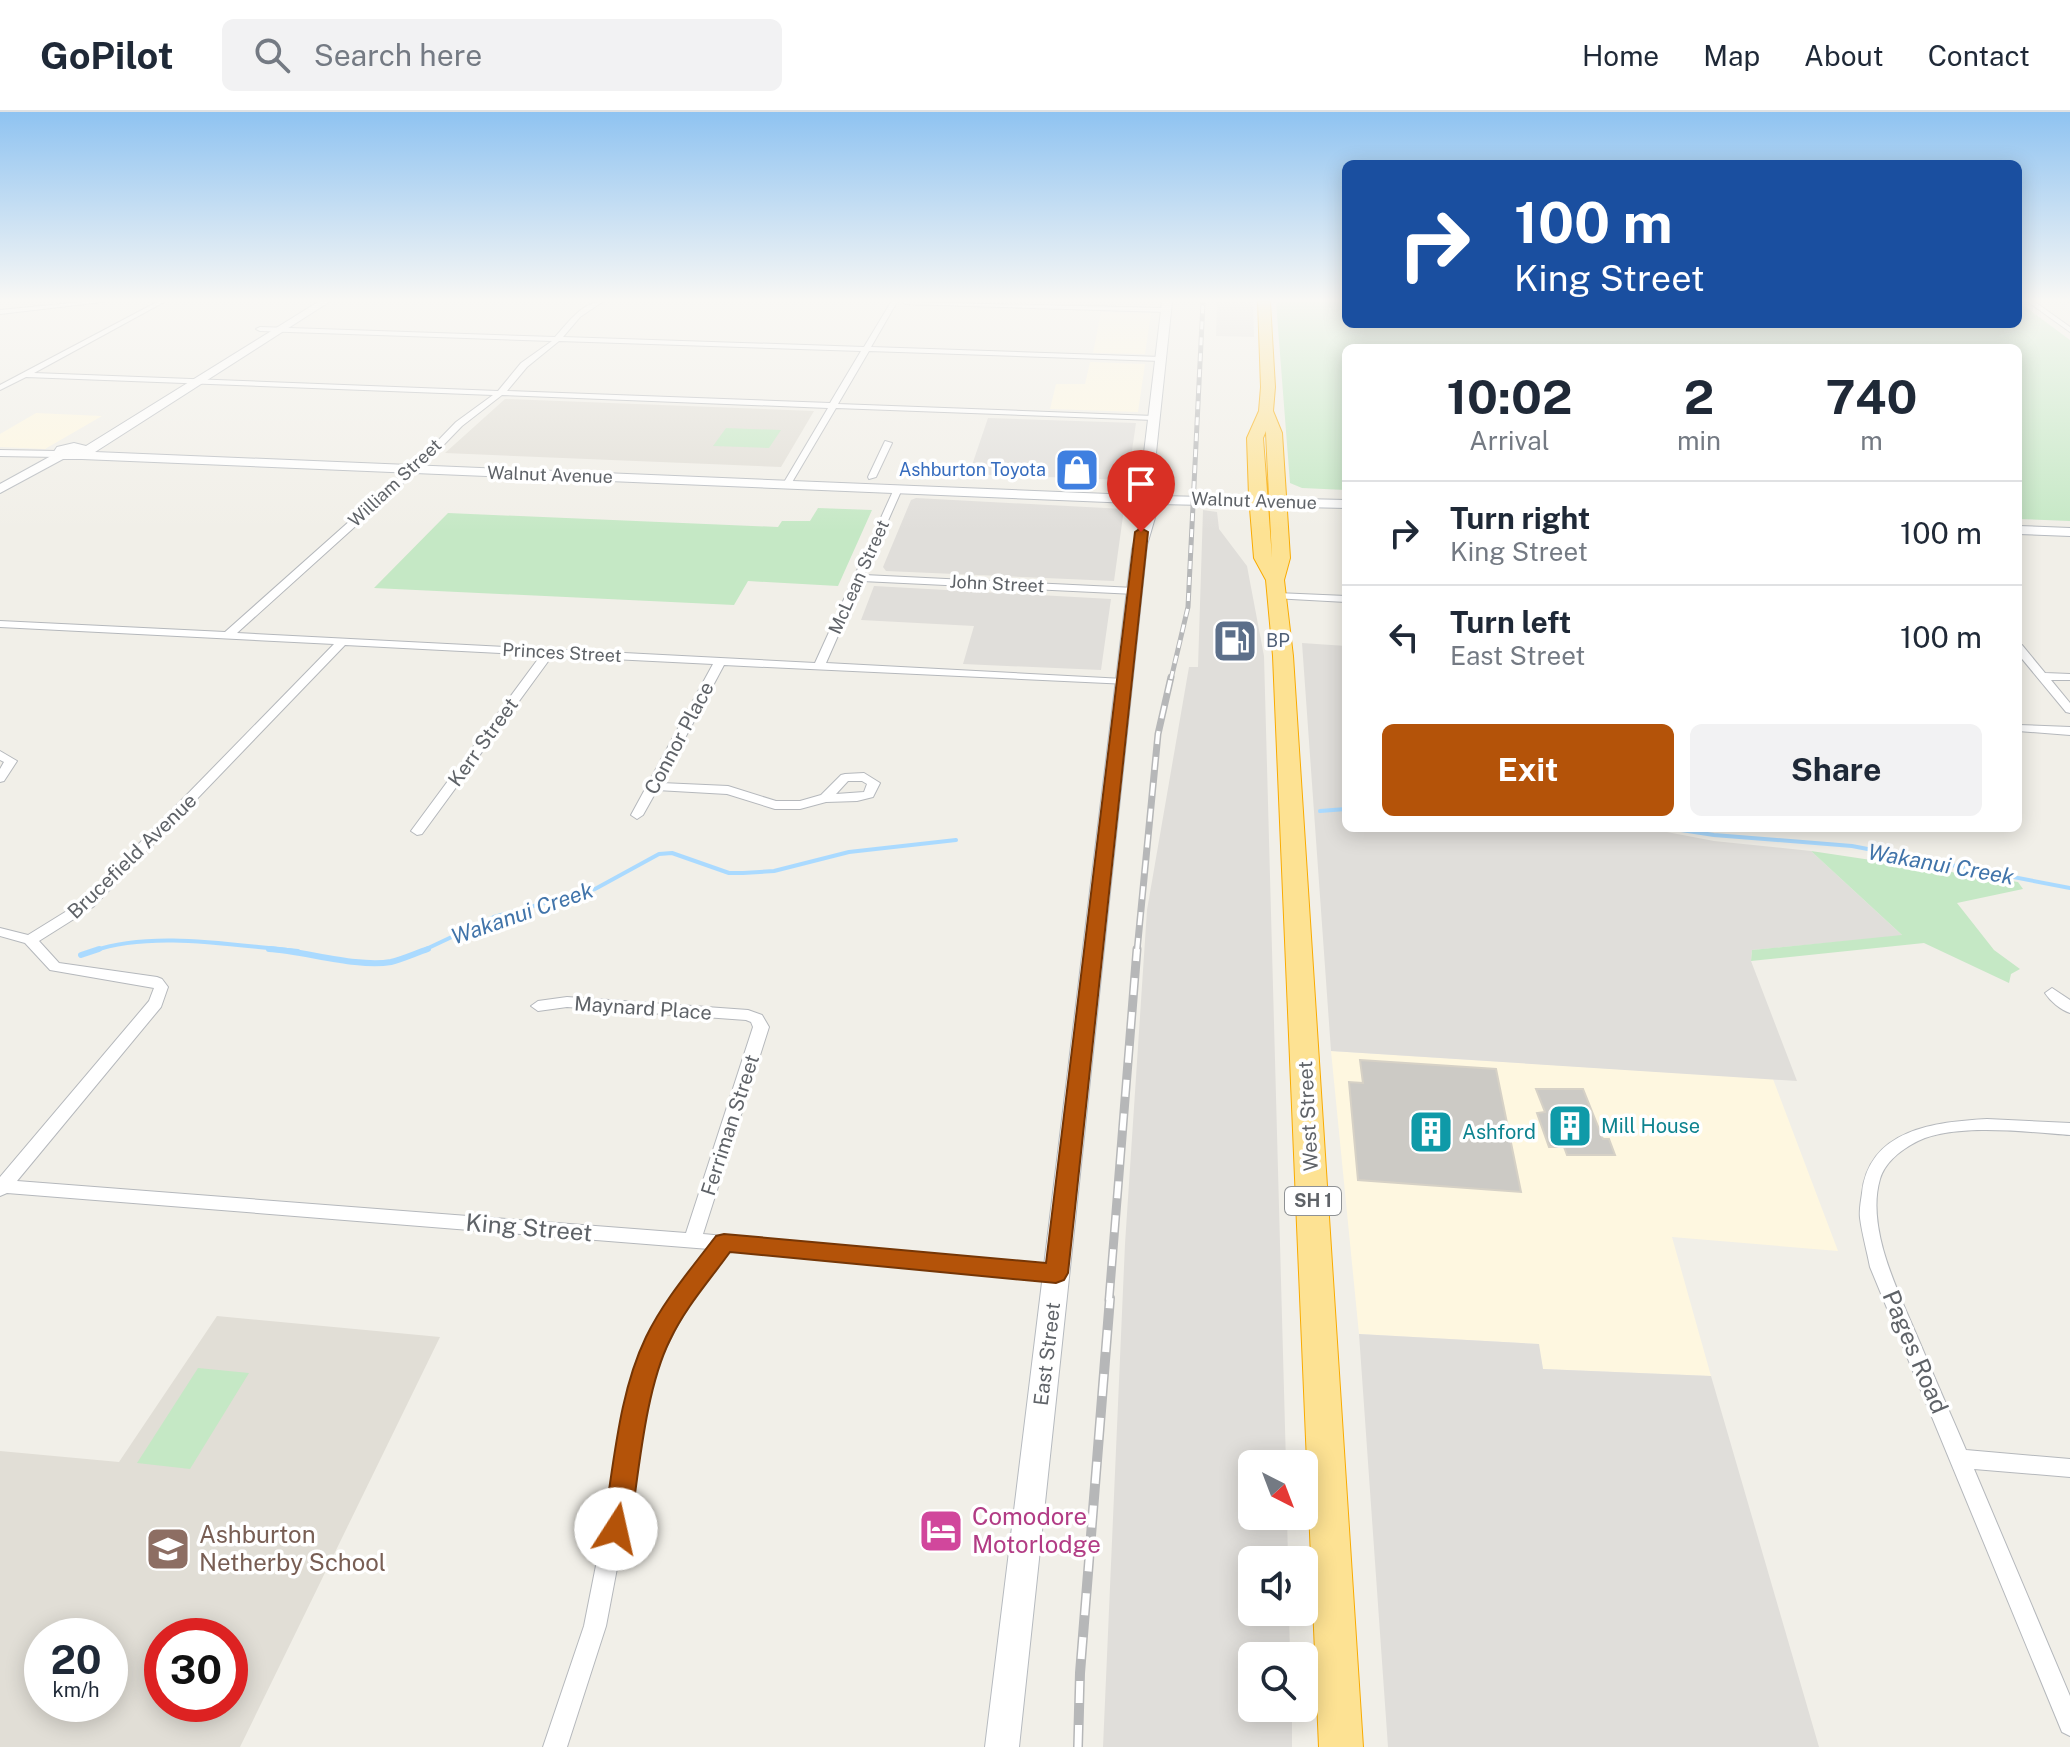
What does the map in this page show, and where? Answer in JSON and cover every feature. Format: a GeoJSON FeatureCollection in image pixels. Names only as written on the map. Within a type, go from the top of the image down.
{"type":"FeatureCollection","features":[{"type":"Feature","properties":{"kind":"highway","name":"West Street"},"geometry":{"type":"LineString","coordinates":[[1268,378],[1266,411],[1255,438],[1257,499],[1263,558],[1276,588]]}},
{"type":"Feature","properties":{"kind":"highway","name":"West Street"},"geometry":{"type":"LineString","coordinates":[[1266,411],[1274,433],[1278,499],[1281,558],[1276,588],[1283,656],[1341,1747]]}},
{"type":"Feature","properties":{"kind":"street"},"geometry":{"type":"LineString","coordinates":[[0,388],[19,378]]}},
{"type":"Feature","properties":{"kind":"street"},"geometry":{"type":"LineString","coordinates":[[108,378],[1154,418]]}},
{"type":"Feature","properties":{"kind":"street"},"geometry":{"type":"LineString","coordinates":[[0,453],[58,455],[82,450],[145,400],[179,378]]}},
{"type":"Feature","properties":{"kind":"street"},"geometry":{"type":"LineString","coordinates":[[116,440],[203,378]]}},
{"type":"Feature","properties":{"kind":"street","name":"William Street"},"geometry":{"type":"LineString","coordinates":[[227,636],[459,424],[500,394],[513,378]]}},
{"type":"Feature","properties":{"kind":"street"},"geometry":{"type":"LineString","coordinates":[[790,479],[849,378]]}},
{"type":"Feature","properties":{"kind":"street","name":"East Street"},"geometry":{"type":"LineString","coordinates":[[1002,1747],[1141,532],[1149,522],[1145,495],[1156,464],[1150,453],[1159,378]]}},
{"type":"Feature","properties":{"kind":"street","name":"Walnut Avenue"},"geometry":{"type":"LineString","coordinates":[[82,450],[116,440],[790,479],[898,489],[1020,489]]}},
{"type":"Feature","properties":{"kind":"street"},"geometry":{"type":"LineString","coordinates":[[872,477],[888,443]]}},
{"type":"Feature","properties":{"kind":"street","name":"Walnut Avenue"},"geometry":{"type":"LineString","coordinates":[[82,450],[412,470],[790,479],[872,477],[1020,489],[1342,501]]}},
{"type":"Feature","properties":{"kind":"street"},"geometry":{"type":"LineString","coordinates":[[0,489],[58,455]]}},
{"type":"Feature","properties":{"kind":"street","name":"McLean Street"},"geometry":{"type":"LineString","coordinates":[[819,666],[898,489]]}},
{"type":"Feature","properties":{"kind":"street"},"geometry":{"type":"LineString","coordinates":[[2022,530],[2070,532]]}},
{"type":"Feature","properties":{"kind":"street","name":"John Street"},"geometry":{"type":"LineString","coordinates":[[858,578],[1135,591]]}},
{"type":"Feature","properties":{"kind":"street"},"geometry":{"type":"LineString","coordinates":[[1276,588],[1342,598]]}},
{"type":"Feature","properties":{"kind":"street","name":"Princes Street"},"geometry":{"type":"LineString","coordinates":[[0,624],[1124,682]]}},
{"type":"Feature","properties":{"kind":"street","name":"Brucefield Avenue"},"geometry":{"type":"LineString","coordinates":[[30,940],[88,904],[342,642]]}},
{"type":"Feature","properties":{"kind":"street"},"geometry":{"type":"LineString","coordinates":[[2022,652],[2070,710]]}},
{"type":"Feature","properties":{"kind":"street","name":"Kerr Street"},"geometry":{"type":"LineString","coordinates":[[417,831],[548,653]]}},
{"type":"Feature","properties":{"kind":"street","name":"Connor Place"},"geometry":{"type":"LineString","coordinates":[[637,815],[720,661]]}},
{"type":"Feature","properties":{"kind":"street"},"geometry":{"type":"LineString","coordinates":[[2042,676],[2070,677]]}},
{"type":"Feature","properties":{"kind":"street"},"geometry":{"type":"LineString","coordinates":[[2022,728],[2070,731]]}},
{"type":"Feature","properties":{"kind":"street"},"geometry":{"type":"LineString","coordinates":[[0,755],[11,761],[0,778]]}},
{"type":"Feature","properties":{"kind":"street"},"geometry":{"type":"LineString","coordinates":[[653,786],[728,790],[775,805],[800,805],[825,798]]}},
{"type":"Feature","properties":{"kind":"street"},"geometry":{"type":"LineString","coordinates":[[0,932],[30,940],[55,967],[137,977],[157,982],[161,987],[156,1003],[1,1187]]}},
{"type":"Feature","properties":{"kind":"street"},"geometry":{"type":"LineString","coordinates":[[2052,993],[2070,1008]]}},
{"type":"Feature","properties":{"kind":"street","name":"Maynard Place"},"geometry":{"type":"LineString","coordinates":[[538,1006],[567,1002],[748,1015]]}},
{"type":"Feature","properties":{"kind":"street","name":"Ferriman Street"},"geometry":{"type":"LineString","coordinates":[[692,1242],[761,1027],[757,1019],[748,1015]]}},
{"type":"Feature","properties":{"kind":"street","name":"Pages Road"},"geometry":{"type":"LineString","coordinates":[[2070,1129],[1965,1123],[1932,1129],[1897,1144],[1873,1173],[1867,1198],[1871,1241],[2070,1724]]}},
{"type":"Feature","properties":{"kind":"street","name":"King Street"},"geometry":{"type":"LineString","coordinates":[[1,1187],[724,1243],[1056,1273]]}},
{"type":"Feature","properties":{"kind":"street"},"geometry":{"type":"LineString","coordinates":[[555,1747],[595,1626],[643,1379],[656,1341],[674,1308],[724,1243]]}},
{"type":"Feature","properties":{"kind":"street"},"geometry":{"type":"LineString","coordinates":[[1959,1459],[2070,1468]]}},
{"type":"Feature","properties":{"kind":"shaded area"},"geometry":{"type":"Polygon","coordinates":[[[1086,378],[1143,378],[1138,412],[1050,409],[1056,384],[1085,384],[1086,378]]]}},
{"type":"Feature","properties":{"kind":"shaded area"},"geometry":{"type":"Polygon","coordinates":[[[505,399],[814,411],[781,467],[445,453],[505,399]]]}},
{"type":"Feature","properties":{"kind":"shaded area"},"geometry":{"type":"Polygon","coordinates":[[[36,413],[102,416],[45,449],[0,447],[0,434],[36,413]]]}},
{"type":"Feature","properties":{"kind":"shaded area"},"geometry":{"type":"Polygon","coordinates":[[[988,418],[1136,423],[1128,478],[969,474],[988,418]]]}},
{"type":"Feature","properties":{"kind":"shaded area"},"geometry":{"type":"Polygon","coordinates":[[[911,500],[1124,509],[1114,581],[886,571],[883,567],[911,500]]]}},
{"type":"Feature","properties":{"kind":"shaded area"},"geometry":{"type":"Polygon","coordinates":[[[1203,510],[1217,512],[1219,529],[1247,566],[1264,656],[1286,1450],[1238,1450],[1238,1530],[1287,1530],[1288,1546],[1238,1546],[1238,1626],[1289,1626],[1290,1642],[1238,1642],[1238,1722],[1292,1722],[1292,1747],[1103,1747],[1125,1244],[1147,910],[1189,667],[1198,667],[1203,510]]]}},
{"type":"Feature","properties":{"kind":"shaded area"},"geometry":{"type":"Polygon","coordinates":[[[874,586],[1111,599],[1101,670],[963,664],[974,626],[861,620],[874,586]]]}},
{"type":"Feature","properties":{"kind":"shaded area"},"geometry":{"type":"Polygon","coordinates":[[[1302,643],[1342,646],[1342,832],[1667,832],[1714,841],[1811,851],[1903,936],[1752,950],[1751,961],[1797,1081],[1331,1051],[1302,643]]]}},
{"type":"Feature","properties":{"kind":"shaded area"},"geometry":{"type":"Polygon","coordinates":[[[1331,1051],[1773,1079],[1838,1251],[1672,1237],[1711,1376],[1543,1369],[1538,1344],[1359,1334],[1331,1051]]]}},
{"type":"Feature","properties":{"kind":"shaded area","name":"Ashburton Netherby School"},"geometry":{"type":"Polygon","coordinates":[[[217,1316],[440,1337],[240,1747],[0,1747],[0,1451],[119,1462],[217,1316]]]}},
{"type":"Feature","properties":{"kind":"shaded area"},"geometry":{"type":"Polygon","coordinates":[[[1359,1334],[1539,1344],[1543,1369],[1711,1376],[1819,1747],[1388,1747],[1359,1334]]]}},
{"type":"Feature","properties":{"kind":"green space"},"geometry":{"type":"Polygon","coordinates":[[[1282,378],[1342,378],[1342,490],[1302,488],[1290,483],[1282,378]]]}},
{"type":"Feature","properties":{"kind":"green space"},"geometry":{"type":"Polygon","coordinates":[[[2022,378],[2070,378],[2070,521],[2022,519],[2022,378]]]}},
{"type":"Feature","properties":{"kind":"green space"},"geometry":{"type":"Polygon","coordinates":[[[726,428],[781,430],[769,448],[713,446],[726,428]]]}},
{"type":"Feature","properties":{"kind":"green space"},"geometry":{"type":"Polygon","coordinates":[[[818,508],[872,510],[838,586],[748,581],[734,605],[374,588],[448,513],[778,527],[782,521],[810,521],[818,508]]]}},
{"type":"Feature","properties":{"kind":"green space"},"geometry":{"type":"Polygon","coordinates":[[[1811,851],[2018,882],[2023,889],[1957,903],[1994,950],[2020,969],[2011,974],[2009,983],[1924,943],[1751,961],[1752,950],[1902,935],[1811,851]]]}},
{"type":"Feature","properties":{"kind":"green space"},"geometry":{"type":"Polygon","coordinates":[[[198,1368],[249,1373],[190,1469],[137,1463],[198,1368]]]}},
{"type":"Feature","properties":{"kind":"building","name":"Ashford"},"geometry":{"type":"Polygon","coordinates":[[[1360,1060],[1496,1069],[1521,1192],[1358,1180],[1349,1082],[1363,1083],[1360,1060]]]}},
{"type":"Feature","properties":{"kind":"building","name":"Mill House"},"geometry":{"type":"Polygon","coordinates":[[[1536,1089],[1583,1089],[1603,1139],[1609,1139],[1615,1155],[1567,1155],[1564,1147],[1549,1147],[1537,1113],[1545,1112],[1536,1089]]]}},
{"type":"Feature","properties":{"kind":"waterway","name":"Wakanui Creek"},"geometry":{"type":"LineString","coordinates":[[1320,811],[1342,809]]}},
{"type":"Feature","properties":{"kind":"waterway","name":"Wakanui Creek"},"geometry":{"type":"LineString","coordinates":[[1694,832],[1852,846],[2070,888]]}},
{"type":"Feature","properties":{"kind":"waterway","name":"Wakanui Creek"},"geometry":{"type":"LineString","coordinates":[[422,951],[494,917],[595,889],[659,854],[672,853],[729,873],[743,873],[774,871],[849,852],[956,840]]}},
{"type":"Feature","properties":{"kind":"waterway","name":"Wakanui Creek"},"geometry":{"type":"LineString","coordinates":[[93,951],[142,941],[168,940],[298,951]]}},
{"type":"Feature","properties":{"kind":"waterway","name":"Wakanui Creek"},"geometry":{"type":"LineString","coordinates":[[93,951],[99,949]]}},
{"type":"Feature","properties":{"kind":"waterway","name":"Wakanui Creek"},"geometry":{"type":"LineString","coordinates":[[269,949],[377,963],[396,961],[428,949]]}},
{"type":"Feature","properties":{"kind":"waterway","name":"Wakanui Creek"},"geometry":{"type":"LineString","coordinates":[[81,955],[93,951]]}},
{"type":"Feature","properties":{"kind":"railway"},"geometry":{"type":"LineString","coordinates":[[1171,679],[1188,607],[1199,378]]}},
{"type":"Feature","properties":{"kind":"railway"},"geometry":{"type":"LineString","coordinates":[[1137,951],[1158,734],[1171,677]]}},
{"type":"Feature","properties":{"kind":"railway"},"geometry":{"type":"LineString","coordinates":[[1109,1300],[1137,949]]}},
{"type":"Feature","properties":{"kind":"railway"},"geometry":{"type":"LineString","coordinates":[[1078,1747],[1080,1673],[1110,1298]]}},
{"type":"Feature","properties":{"kind":"place","name":"Ashburton Toyota"},"geometry":{"type":"Point","coordinates":[1077,470]}},
{"type":"Feature","properties":{"kind":"place","name":"BP"},"geometry":{"type":"Point","coordinates":[1235,641]}},
{"type":"Feature","properties":{"kind":"place","name":"Mill House"},"geometry":{"type":"Point","coordinates":[1570,1126]}},
{"type":"Feature","properties":{"kind":"place","name":"Ashford"},"geometry":{"type":"Point","coordinates":[1431,1132]}},
{"type":"Feature","properties":{"kind":"place","name":"Comodore Motorlodge"},"geometry":{"type":"Point","coordinates":[941,1531]}},
{"type":"Feature","properties":{"kind":"place","name":"Ashburton Netherby School"},"geometry":{"type":"Point","coordinates":[168,1549]}},
{"type":"Feature","properties":{"kind":"route"},"geometry":{"type":"LineString","coordinates":[[616,1529],[643,1379],[656,1341],[674,1308],[724,1243],[1056,1273],[1141,532]]}}]}
